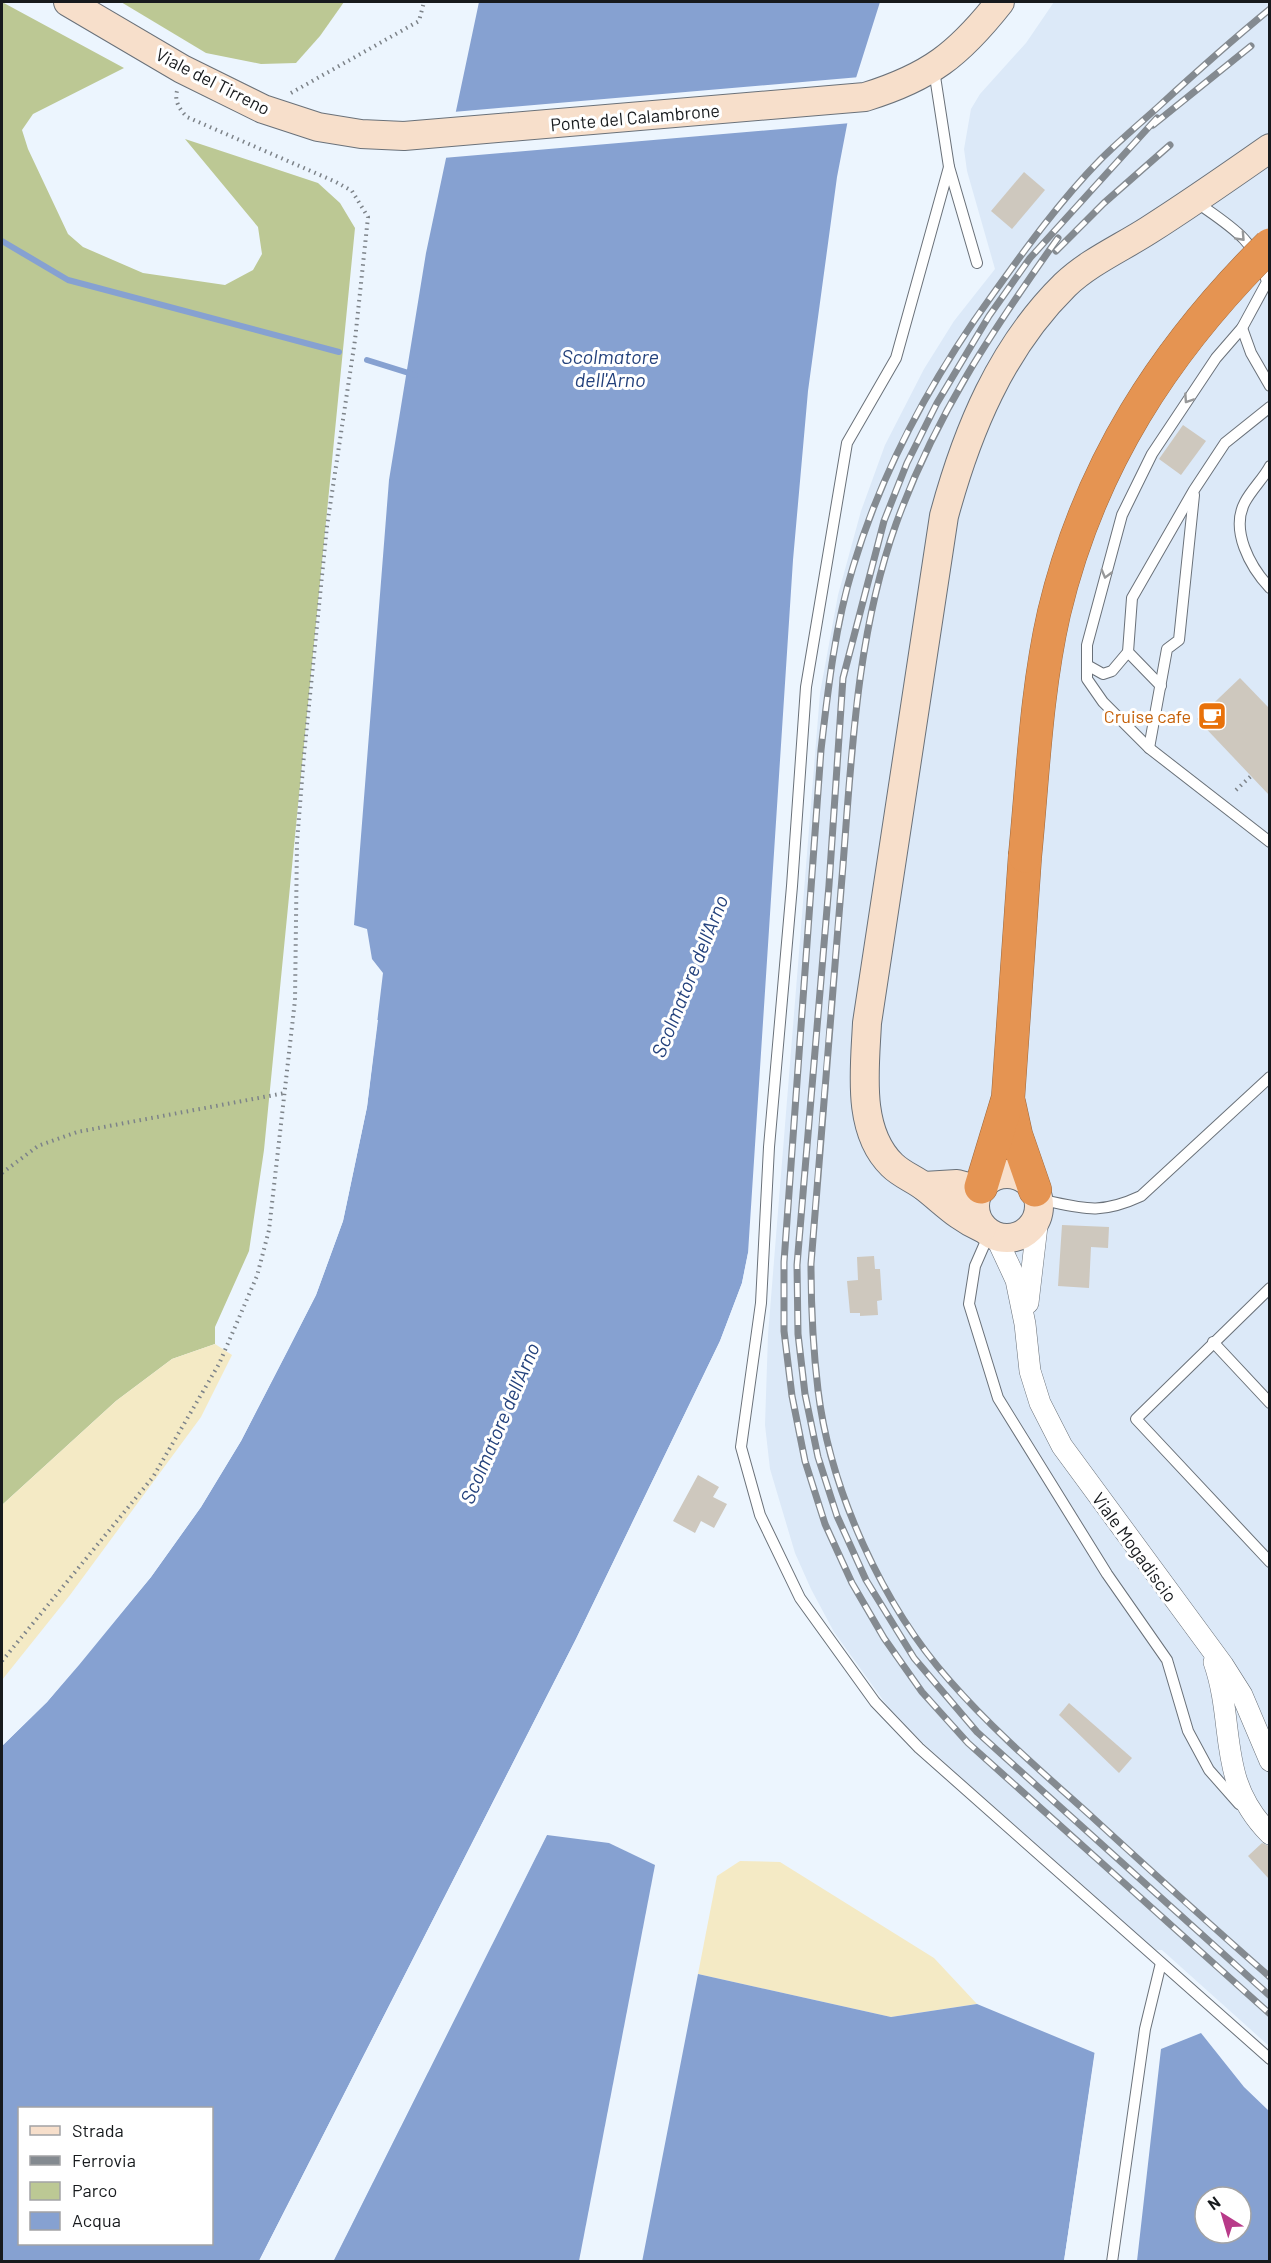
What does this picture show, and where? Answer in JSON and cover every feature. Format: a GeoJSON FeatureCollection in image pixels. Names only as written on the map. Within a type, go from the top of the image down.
{"type":"FeatureCollection","features":[{"type":"Feature","properties":{"kind":"highway"},"geometry":{"type":"LineString","coordinates":[[980,1188],[1008,1098],[1025,856],[1047,654],[1063,578],[1087,513],[1121,437],[1164,366],[1213,303],[1269,245]]}},
{"type":"Feature","properties":{"kind":"highway"},"geometry":{"type":"LineString","coordinates":[[1008,1098],[1016,1134],[1037,1199]]}},
{"type":"Feature","properties":{"kind":"street","name":"Viale del Tirreno"},"geometry":{"type":"LineString","coordinates":[[68,2],[182,69],[263,109],[318,127],[404,136]]}},
{"type":"Feature","properties":{"kind":"street","name":"Ponte del Calambrone"},"geometry":{"type":"LineString","coordinates":[[404,136],[866,97],[906,83],[934,69],[969,38],[1000,2]]}},
{"type":"Feature","properties":{"kind":"street"},"geometry":{"type":"LineString","coordinates":[[924,1186],[957,1184],[980,1188],[998,1175],[1008,1174],[1028,1181],[1037,1199],[1037,1219],[1024,1234],[1005,1239],[964,1221],[924,1186],[905,1176],[891,1164],[875,1143],[866,1103],[867,1023],[944,516],[955,473],[992,384],[1029,325],[1066,284],[1093,264],[1195,201],[1269,148]]}},
{"type":"Feature","properties":{"kind":"street","name":"Viale Mogadiscio"},"geometry":{"type":"LineString","coordinates":[[980,1188],[974,1209],[1014,1271],[1025,1324],[1030,1371],[1047,1422],[1242,1695],[1269,1761]]}},
{"type":"Feature","properties":{"kind":"street","name":"Viale Mogadiscio"},"geometry":{"type":"LineString","coordinates":[[1025,1324],[1037,1199]]}},
{"type":"Feature","properties":{"kind":"street"},"geometry":{"type":"LineString","coordinates":[[1208,1647],[1222,1696],[1235,1782],[1244,1803],[1265,1830]]}},
{"type":"Feature","properties":{"kind":"lane"},"geometry":{"type":"LineString","coordinates":[[934,69],[949,167],[977,264]]}},
{"type":"Feature","properties":{"kind":"lane"},"geometry":{"type":"LineString","coordinates":[[949,167],[896,358],[847,444],[808,675],[769,1147],[761,1303],[741,1447],[760,1515],[800,1598],[875,1702],[919,1748],[1269,2059]]}},
{"type":"Feature","properties":{"kind":"lane"},"geometry":{"type":"LineString","coordinates":[[1195,201],[1239,233],[1261,260],[1267,282],[1242,328],[1216,358],[1152,454],[1122,515],[1087,645],[1087,680],[1103,702],[1149,748],[1269,843]]}},
{"type":"Feature","properties":{"kind":"lane"},"geometry":{"type":"LineString","coordinates":[[1242,328],[1251,353],[1269,386]]}},
{"type":"Feature","properties":{"kind":"lane"},"geometry":{"type":"LineString","coordinates":[[1087,666],[1102,674],[1112,671],[1128,652],[1132,598],[1194,490],[1225,442],[1269,407]]}},
{"type":"Feature","properties":{"kind":"lane"},"geometry":{"type":"LineString","coordinates":[[1269,466],[1244,504],[1240,534],[1256,573],[1269,588]]}},
{"type":"Feature","properties":{"kind":"lane"},"geometry":{"type":"LineString","coordinates":[[1149,748],[1167,649],[1179,640],[1194,490]]}},
{"type":"Feature","properties":{"kind":"lane"},"geometry":{"type":"LineString","coordinates":[[1128,652],[1161,686]]}},
{"type":"Feature","properties":{"kind":"lane"},"geometry":{"type":"LineString","coordinates":[[1037,1199],[1089,1209],[1116,1208],[1141,1196],[1269,1077]]}},
{"type":"Feature","properties":{"kind":"lane"},"geometry":{"type":"LineString","coordinates":[[989,1233],[975,1266],[969,1304],[998,1398],[1107,1574],[1167,1660],[1188,1731],[1209,1770],[1265,1830]]}},
{"type":"Feature","properties":{"kind":"lane"},"geometry":{"type":"LineString","coordinates":[[1269,1288],[1136,1419],[1269,1562]]}},
{"type":"Feature","properties":{"kind":"lane"},"geometry":{"type":"LineString","coordinates":[[1213,1342],[1269,1403]]}},
{"type":"Feature","properties":{"kind":"lane"},"geometry":{"type":"LineString","coordinates":[[1112,2262],[1145,2028],[1161,1963]]}},
{"type":"Feature","properties":{"kind":"path"},"geometry":{"type":"LineString","coordinates":[[263,109],[419,21],[424,2]]}},
{"type":"Feature","properties":{"kind":"path"},"geometry":{"type":"LineString","coordinates":[[2,1661],[153,1477],[219,1365],[257,1276],[269,1230],[285,1093],[295,1000],[297,842],[304,755],[327,526],[355,340],[368,217],[352,191],[187,117],[180,110]]}},
{"type":"Feature","properties":{"kind":"path"},"geometry":{"type":"LineString","coordinates":[[1236,790],[1251,776]]}},
{"type":"Feature","properties":{"kind":"path"},"geometry":{"type":"LineString","coordinates":[[2,1173],[38,1146],[77,1132],[285,1093]]}},
{"type":"Feature","properties":{"kind":"shaded area"},"geometry":{"type":"Polygon","coordinates":[[[1054,2],[1269,2],[1269,2046],[1162,1950],[1154,1950],[923,1743],[888,1707],[834,1632],[795,1553],[770,1469],[765,1425],[768,1335],[820,693],[838,595],[861,511],[885,445],[924,369],[954,321],[995,269],[967,171],[964,149],[971,109],[980,94],[1026,43],[1054,2]]]}},
{"type":"Feature","properties":{"kind":"green space"},"geometry":{"type":"Polygon","coordinates":[[[2,2],[124,68],[33,114],[22,130],[28,149],[68,234],[83,247],[143,273],[225,285],[253,270],[262,254],[258,227],[185,139],[318,183],[340,203],[355,228],[264,1150],[249,1251],[215,1327],[215,1344],[172,1359],[116,1401],[2,1505],[2,2]]]}},
{"type":"Feature","properties":{"kind":"green space"},"geometry":{"type":"Polygon","coordinates":[[[121,2],[344,2],[320,36],[296,63],[261,64],[206,53],[121,2]]]}},
{"type":"Feature","properties":{"kind":"sand"},"geometry":{"type":"Polygon","coordinates":[[[215,1344],[232,1355],[201,1417],[70,1595],[2,1680],[2,1505],[116,1401],[172,1359],[215,1344]]]}},
{"type":"Feature","properties":{"kind":"sand"},"geometry":{"type":"Polygon","coordinates":[[[740,1861],[780,1862],[934,1958],[977,2004],[891,2017],[698,1974],[717,1876],[740,1861]]]}},
{"type":"Feature","properties":{"kind":"water","name":"Scolmatore dell'Arno"},"geometry":{"type":"Polygon","coordinates":[[[479,2],[880,2],[856,78],[837,177],[808,391],[793,560],[748,1253],[742,1283],[720,1341],[576,1639],[259,2261],[2,2261],[2,1746],[47,1702],[79,1665],[151,1577],[201,1507],[241,1441],[316,1295],[343,1221],[367,1107],[383,973],[372,959],[367,929],[354,925],[389,480],[426,253],[479,2]]]}},
{"type":"Feature","properties":{"kind":"water"},"geometry":{"type":"Polygon","coordinates":[[[547,1835],[609,1843],[655,1865],[579,2261],[333,2262],[547,1835]]]}},
{"type":"Feature","properties":{"kind":"water"},"geometry":{"type":"Polygon","coordinates":[[[698,1974],[891,2017],[977,2004],[1095,2053],[1064,2261],[642,2262],[698,1974]]]}},
{"type":"Feature","properties":{"kind":"water"},"geometry":{"type":"Polygon","coordinates":[[[1201,2033],[1244,2087],[1269,2111],[1269,2261],[1137,2261],[1161,2049],[1201,2033]]]}},
{"type":"Feature","properties":{"kind":"pier"},"geometry":{"type":"Polygon","coordinates":[[[860,77],[851,123],[443,158],[453,112],[860,77]]]}},
{"type":"Feature","properties":{"kind":"pier"},"geometry":{"type":"Polygon","coordinates":[[[375,1020],[378,1020],[367,1107],[343,1221],[316,1295],[287,1352],[241,1441],[201,1507],[151,1577],[47,1702],[2,1746],[2,1741],[45,1700],[149,1575],[198,1505],[238,1439],[285,1351],[313,1294],[340,1220],[364,1107],[375,1020]]]}},
{"type":"Feature","properties":{"kind":"pier"},"geometry":{"type":"Polygon","coordinates":[[[748,1253],[751,1254],[745,1284],[723,1342],[578,1640],[263,2262],[259,2261],[576,1639],[720,1341],[742,1283],[748,1253]]]}},
{"type":"Feature","properties":{"kind":"pier"},"geometry":{"type":"Polygon","coordinates":[[[548,1832],[333,2261],[330,2262],[525,1872],[545,1833],[548,1832]]]}},
{"type":"Feature","properties":{"kind":"pier"},"geometry":{"type":"Polygon","coordinates":[[[1095,2050],[1098,2054],[1067,2262],[1064,2261],[1095,2050]]]}},
{"type":"Feature","properties":{"kind":"building"},"geometry":{"type":"Polygon","coordinates":[[[1024,172],[1045,190],[1012,229],[991,211],[1024,172]]]}},
{"type":"Feature","properties":{"kind":"building"},"geometry":{"type":"Polygon","coordinates":[[[1183,425],[1206,441],[1181,475],[1159,459],[1183,425]]]}},
{"type":"Feature","properties":{"kind":"building"},"geometry":{"type":"Polygon","coordinates":[[[1240,678],[1269,708],[1269,795],[1197,719],[1240,678]]]}},
{"type":"Feature","properties":{"kind":"building"},"geometry":{"type":"Polygon","coordinates":[[[1062,1225],[1109,1227],[1108,1248],[1091,1247],[1089,1288],[1058,1286],[1062,1225]]]}},
{"type":"Feature","properties":{"kind":"building"},"geometry":{"type":"Polygon","coordinates":[[[874,1256],[875,1269],[880,1269],[882,1300],[877,1301],[878,1315],[860,1316],[860,1313],[850,1313],[847,1281],[858,1280],[857,1257],[874,1256]]]}},
{"type":"Feature","properties":{"kind":"building"},"geometry":{"type":"Polygon","coordinates":[[[698,1475],[719,1487],[713,1497],[727,1504],[714,1528],[701,1521],[695,1533],[673,1521],[698,1475]]]}},
{"type":"Feature","properties":{"kind":"building"},"geometry":{"type":"Polygon","coordinates":[[[1069,1703],[1132,1758],[1119,1773],[1059,1715],[1069,1703]]]}},
{"type":"Feature","properties":{"kind":"building"},"geometry":{"type":"Polygon","coordinates":[[[1262,1843],[1269,1846],[1269,1879],[1248,1856],[1262,1843]]]}},
{"type":"Feature","properties":{"kind":"waterway"},"geometry":{"type":"LineString","coordinates":[[2,241],[68,280],[339,352]]}},
{"type":"Feature","properties":{"kind":"waterway"},"geometry":{"type":"LineString","coordinates":[[367,360],[415,375]]}},
{"type":"Feature","properties":{"kind":"railway"},"geometry":{"type":"LineString","coordinates":[[1270,9],[1100,160],[1057,208],[993,294],[930,391],[894,459],[865,530],[847,589],[826,704],[784,1262],[784,1331],[792,1396],[805,1461],[825,1524],[852,1583],[884,1638],[922,1692],[968,1743],[1270,2014]]}},
{"type":"Feature","properties":{"kind":"railway"},"geometry":{"type":"LineString","coordinates":[[1153,125],[1251,46]]}},
{"type":"Feature","properties":{"kind":"railway"},"geometry":{"type":"LineString","coordinates":[[1157,118],[1030,258],[989,316],[937,403],[907,463],[884,521],[843,678],[829,885],[797,1265],[798,1334],[805,1394],[818,1457],[837,1516],[866,1580],[914,1658],[977,1732],[1270,1996]]}},
{"type":"Feature","properties":{"kind":"railway"},"geometry":{"type":"LineString","coordinates":[[1056,251],[1104,203],[1170,145]]}},
{"type":"Feature","properties":{"kind":"railway"},"geometry":{"type":"LineString","coordinates":[[1058,238],[988,341],[928,447],[896,524],[883,565],[864,649],[853,735],[811,1264],[818,1390],[824,1428],[834,1467],[863,1545],[903,1618],[926,1651],[983,1717],[1270,1977]]}},
{"type":"Feature","properties":{"kind":"place","name":"Cruise cafe"},"geometry":{"type":"Point","coordinates":[1212,716]}}]}
